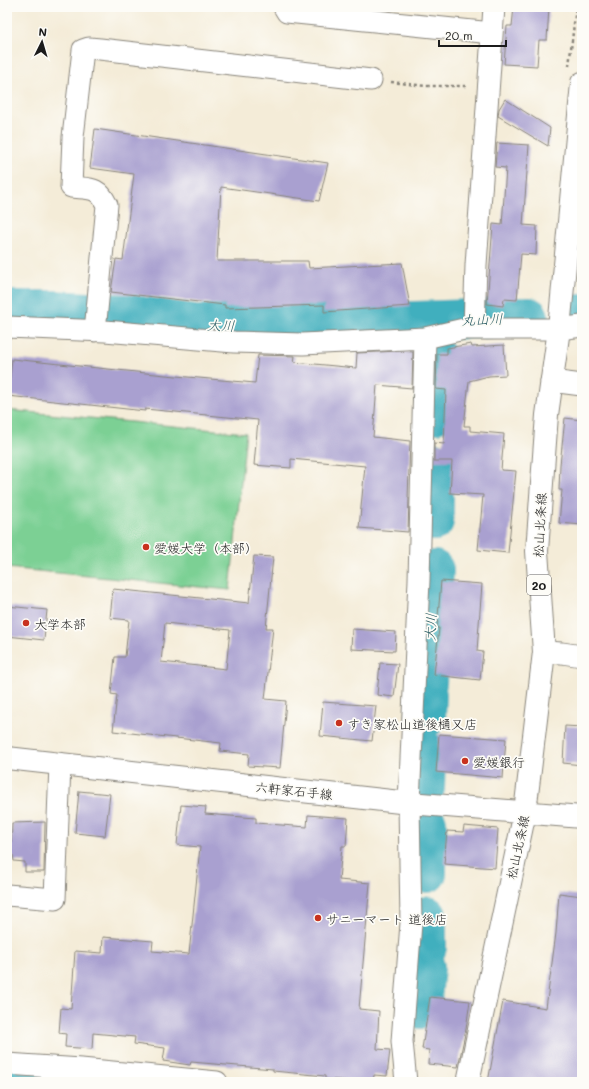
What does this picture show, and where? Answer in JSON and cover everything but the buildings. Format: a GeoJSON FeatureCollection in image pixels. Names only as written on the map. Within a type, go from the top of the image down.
{"type":"FeatureCollection","features":[{"type":"Feature","properties":{"kind":"main road","name":"松山北条線"},"geometry":{"type":"LineString","coordinates":[[468,1082],[525,812],[544,652],[537,551],[547,415],[559,329],[582,83]]}},
{"type":"Feature","properties":{"kind":"main road","name":"六軒家石手線"},"geometry":{"type":"LineString","coordinates":[[7,758],[409,803],[582,817]]}},
{"type":"Feature","properties":{"kind":"street"},"geometry":{"type":"LineString","coordinates":[[284,7],[286,12],[492,33]]}},
{"type":"Feature","properties":{"kind":"street"},"geometry":{"type":"LineString","coordinates":[[475,323],[476,265],[494,7]]}},
{"type":"Feature","properties":{"kind":"street"},"geometry":{"type":"LineString","coordinates":[[95,330],[107,205],[102,194],[92,189],[71,187],[73,137],[83,50],[89,48],[100,49],[371,80]]}},
{"type":"Feature","properties":{"kind":"street"},"geometry":{"type":"LineString","coordinates":[[7,327],[95,330],[234,342],[295,344],[425,338],[464,329],[475,323],[559,329],[582,326]]}},
{"type":"Feature","properties":{"kind":"street"},"geometry":{"type":"LineString","coordinates":[[406,1082],[402,1041],[411,923],[409,803],[419,580],[425,338]]}},
{"type":"Feature","properties":{"kind":"street"},"geometry":{"type":"LineString","coordinates":[[552,380],[582,385]]}},
{"type":"Feature","properties":{"kind":"street"},"geometry":{"type":"LineString","coordinates":[[544,652],[582,656]]}},
{"type":"Feature","properties":{"kind":"street"},"geometry":{"type":"LineString","coordinates":[[7,895],[56,899],[60,764]]}},
{"type":"Feature","properties":{"kind":"street"},"geometry":{"type":"LineString","coordinates":[[7,1064],[81,1069],[217,1082]]}},
{"type":"Feature","properties":{"kind":"path"},"geometry":{"type":"LineString","coordinates":[[371,80],[426,86],[464,86],[488,88]]}},
{"type":"Feature","properties":{"kind":"green space"},"geometry":{"type":"Polygon","coordinates":[[[7,410],[246,433],[230,590],[7,568],[7,410]]]}},
{"type":"Feature","properties":{"kind":"waterway","name":"大川"},"geometry":{"type":"LineString","coordinates":[[7,310],[51,310],[125,314],[195,324],[273,326],[529,317]]}},
{"type":"Feature","properties":{"kind":"waterway","name":"大川"},"geometry":{"type":"LineString","coordinates":[[435,355],[435,414]]}},
{"type":"Feature","properties":{"kind":"waterway","name":"大川"},"geometry":{"type":"LineString","coordinates":[[434,462],[434,487]]}},
{"type":"Feature","properties":{"kind":"waterway","name":"大川"},"geometry":{"type":"LineString","coordinates":[[434,497],[434,521]]}},
{"type":"Feature","properties":{"kind":"waterway","name":"大川"},"geometry":{"type":"LineString","coordinates":[[427,683],[434,570]]}},
{"type":"Feature","properties":{"kind":"waterway","name":"大川"},"geometry":{"type":"LineString","coordinates":[[426,718],[427,695]]}},
{"type":"Feature","properties":{"kind":"waterway","name":"大川"},"geometry":{"type":"LineString","coordinates":[[425,788],[426,751]]}},
{"type":"Feature","properties":{"kind":"waterway","name":"大川"},"geometry":{"type":"LineString","coordinates":[[427,823],[427,873]]}},
{"type":"Feature","properties":{"kind":"waterway","name":"大川"},"geometry":{"type":"LineString","coordinates":[[427,916],[427,947]]}},
{"type":"Feature","properties":{"kind":"waterway","name":"大川"},"geometry":{"type":"LineString","coordinates":[[421,1009],[425,967]]}},
{"type":"Feature","properties":{"kind":"waterway"},"geometry":{"type":"LineString","coordinates":[[7,1076],[103,1082]]}},
{"type":"Feature","properties":{"kind":"place","name":"愛媛大学（本部）"},"geometry":{"type":"Point","coordinates":[146,547]}},
{"type":"Feature","properties":{"kind":"place","name":"大学本部"},"geometry":{"type":"Point","coordinates":[26,623]}},
{"type":"Feature","properties":{"kind":"place","name":"すき家松山道後樋又店"},"geometry":{"type":"Point","coordinates":[339,723]}},
{"type":"Feature","properties":{"kind":"place","name":"愛媛銀行"},"geometry":{"type":"Point","coordinates":[465,761]}},
{"type":"Feature","properties":{"kind":"place","name":"サニーマート 道後店"},"geometry":{"type":"Point","coordinates":[318,918]}},
{"type":"Feature","properties":{"kind":"water label","name":"丸山川"},"geometry":{"type":"Point","coordinates":[482,319]}}]}
